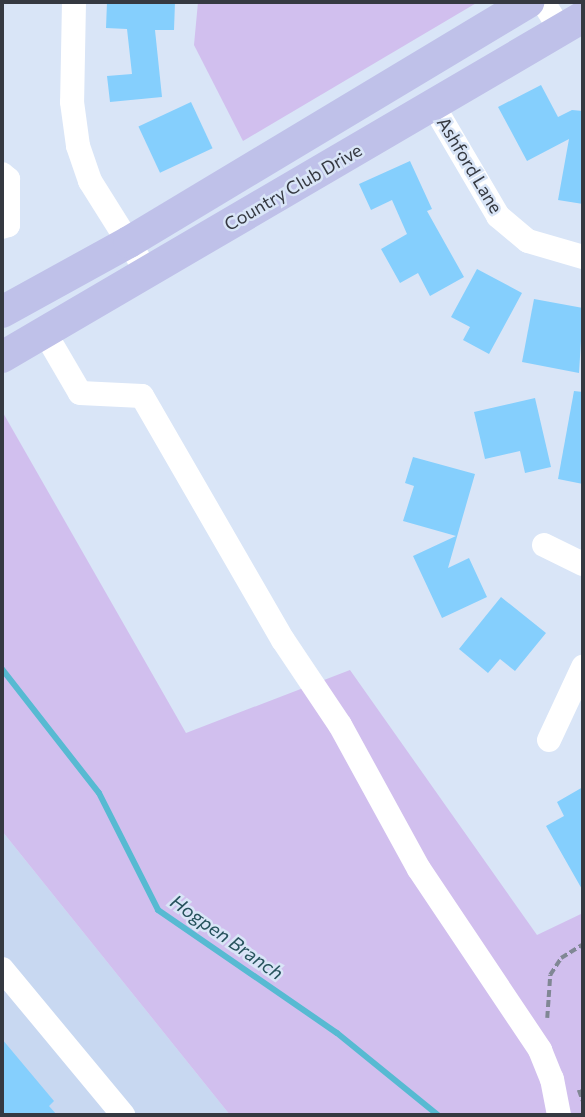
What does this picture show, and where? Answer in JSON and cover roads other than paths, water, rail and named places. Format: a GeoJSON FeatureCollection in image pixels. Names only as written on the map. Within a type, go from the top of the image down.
{"type":"FeatureCollection","features":[{"type":"Feature","properties":{"kind":"main road","name":"Country Club Drive"},"geometry":{"type":"LineString","coordinates":[[2,312],[129,242],[527,2]]}},
{"type":"Feature","properties":{"kind":"main road","name":"Country Club Drive"},"geometry":{"type":"LineString","coordinates":[[2,357],[572,23]]}},
{"type":"Feature","properties":{"kind":"street"},"geometry":{"type":"LineString","coordinates":[[74,2],[72,102],[78,146],[90,181],[146,272]]}},
{"type":"Feature","properties":{"kind":"street"},"geometry":{"type":"LineString","coordinates":[[543,2],[572,23]]}},
{"type":"Feature","properties":{"kind":"street","name":"Ashford Lane"},"geometry":{"type":"LineString","coordinates":[[433,105],[498,216],[528,241],[583,257]]}},
{"type":"Feature","properties":{"kind":"street"},"geometry":{"type":"LineString","coordinates":[[2,174],[8,179],[8,225],[2,227]]}},
{"type":"Feature","properties":{"kind":"street"},"geometry":{"type":"LineString","coordinates":[[45,333],[80,393],[142,396],[283,640],[340,725],[419,869],[540,1050],[552,1079],[559,1115]]}},
{"type":"Feature","properties":{"kind":"street"},"geometry":{"type":"LineString","coordinates":[[544,545],[583,564]]}},
{"type":"Feature","properties":{"kind":"street"},"geometry":{"type":"LineString","coordinates":[[549,740],[583,667]]}},
{"type":"Feature","properties":{"kind":"street"},"geometry":{"type":"LineString","coordinates":[[2,969],[123,1115]]}},
{"type":"Feature","properties":{"kind":"waterway","name":"Hogpen Branch"},"geometry":{"type":"LineString","coordinates":[[2,669],[99,793],[158,910],[337,1033],[438,1115]]}}]}
